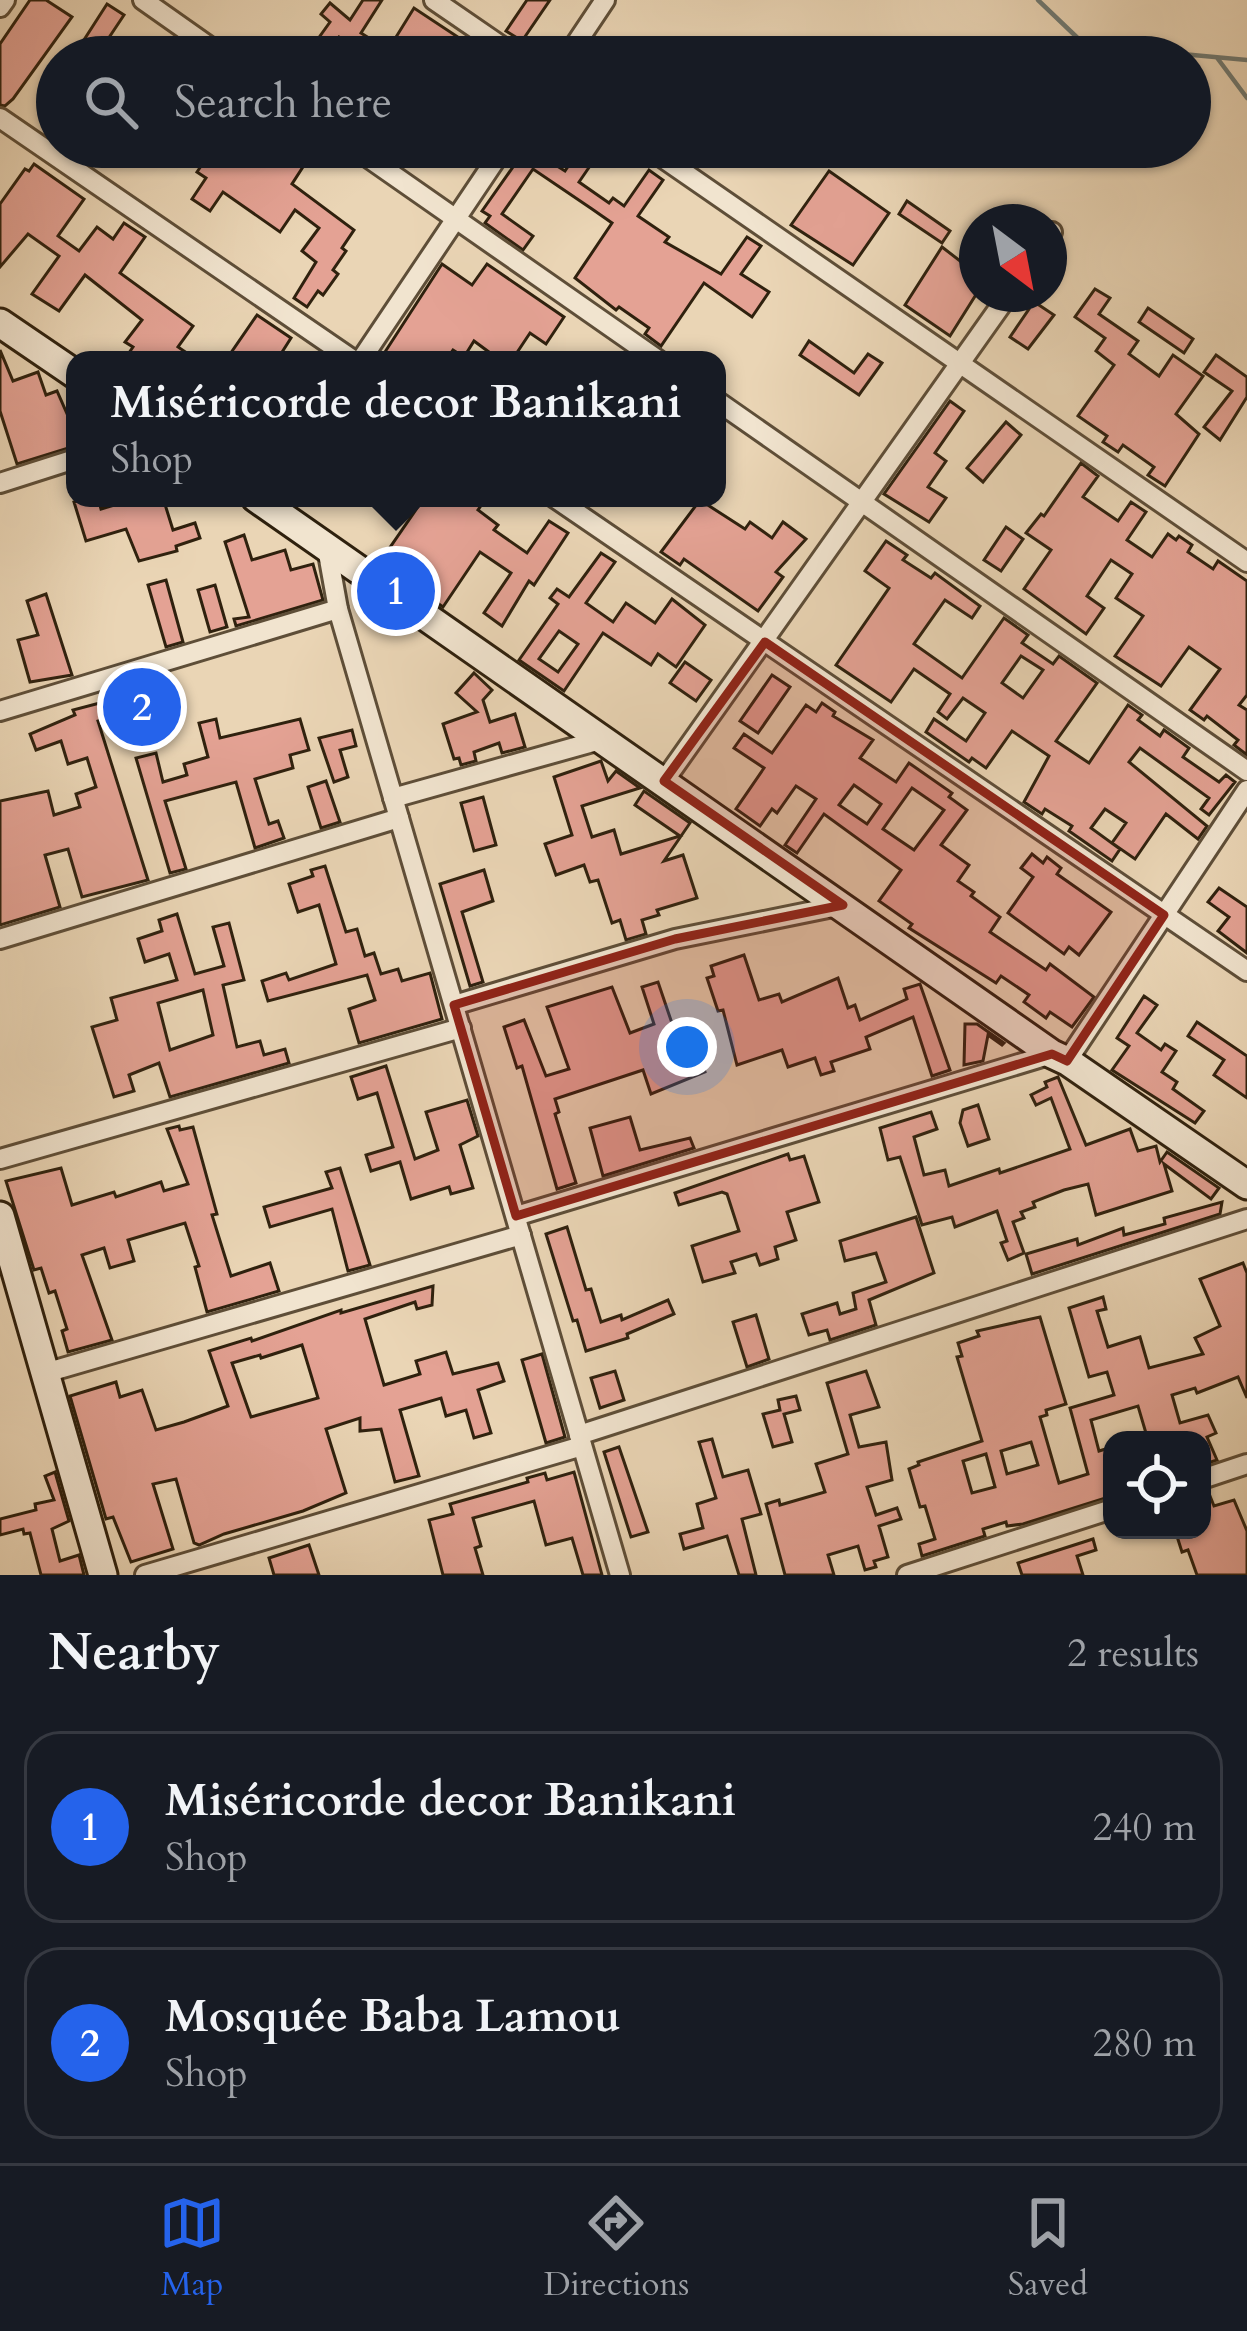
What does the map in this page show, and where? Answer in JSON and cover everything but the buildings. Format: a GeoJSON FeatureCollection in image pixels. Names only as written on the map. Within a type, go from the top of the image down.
{"type":"FeatureCollection","features":[{"type":"Feature","properties":{"kind":"street"},"geometry":{"type":"LineString","coordinates":[[143,0],[194,36]]}},
{"type":"Feature","properties":{"kind":"street"},"geometry":{"type":"LineString","coordinates":[[434,0],[486,36]]}},
{"type":"Feature","properties":{"kind":"street"},"geometry":{"type":"LineString","coordinates":[[581,36],[605,0]]}},
{"type":"Feature","properties":{"kind":"street"},"geometry":{"type":"LineString","coordinates":[[0,118],[36,142]]}},
{"type":"Feature","properties":{"kind":"street"},"geometry":{"type":"LineString","coordinates":[[74,168],[344,351]]}},
{"type":"Feature","properties":{"kind":"street"},"geometry":{"type":"LineString","coordinates":[[383,168],[645,351]]}},
{"type":"Feature","properties":{"kind":"street"},"geometry":{"type":"LineString","coordinates":[[363,351],[490,168]]}},
{"type":"Feature","properties":{"kind":"street"},"geometry":{"type":"LineString","coordinates":[[677,168],[1247,562]]}},
{"type":"Feature","properties":{"kind":"street"},"geometry":{"type":"LineString","coordinates":[[664,781],[997,312]]}},
{"type":"Feature","properties":{"kind":"street"},"geometry":{"type":"LineString","coordinates":[[0,323],[66,368]]}},
{"type":"Feature","properties":{"kind":"street"},"geometry":{"type":"LineString","coordinates":[[726,407],[1247,771]]}},
{"type":"Feature","properties":{"kind":"street"},"geometry":{"type":"LineString","coordinates":[[0,483],[66,462]]}},
{"type":"Feature","properties":{"kind":"street"},"geometry":{"type":"LineString","coordinates":[[269,507],[1247,1185]]}},
{"type":"Feature","properties":{"kind":"street"},"geometry":{"type":"LineString","coordinates":[[568,507],[1247,971]]}},
{"type":"Feature","properties":{"kind":"street"},"geometry":{"type":"LineString","coordinates":[[328,548],[338,609],[620,1575]]}},
{"type":"Feature","properties":{"kind":"street"},"geometry":{"type":"LineString","coordinates":[[0,711],[338,609]]}},
{"type":"Feature","properties":{"kind":"street"},"geometry":{"type":"LineString","coordinates":[[0,939],[600,740]]}},
{"type":"Feature","properties":{"kind":"street"},"geometry":{"type":"LineString","coordinates":[[45,1373],[1060,1058],[1247,790]]}},
{"type":"Feature","properties":{"kind":"street"},"geometry":{"type":"LineString","coordinates":[[454,1005],[675,940],[843,905]]}},
{"type":"Feature","properties":{"kind":"street"},"geometry":{"type":"LineString","coordinates":[[0,1159],[460,1028]]}},
{"type":"Feature","properties":{"kind":"street"},"geometry":{"type":"LineString","coordinates":[[0,1216],[103,1575]]}},
{"type":"Feature","properties":{"kind":"street"},"geometry":{"type":"LineString","coordinates":[[145,1575],[581,1440],[1247,1219]]}},
{"type":"Feature","properties":{"kind":"street"},"geometry":{"type":"LineString","coordinates":[[1211,1476],[1247,1464]]}},
{"type":"Feature","properties":{"kind":"street"},"geometry":{"type":"LineString","coordinates":[[907,1575],[1103,1512]]}},
{"type":"Feature","properties":{"kind":"highlighted area"},"geometry":{"type":"Polygon","coordinates":[[[765,642],[1164,915],[1067,1061],[1052,1054],[516,1216],[454,1005],[675,939],[843,905],[664,781],[765,642]]]}},
{"type":"Feature","properties":{"kind":"waterway"},"geometry":{"type":"LineString","coordinates":[[1038,0],[1076,36]]}},
{"type":"Feature","properties":{"kind":"waterway"},"geometry":{"type":"LineString","coordinates":[[1211,57],[1247,60]]}},
{"type":"Feature","properties":{"kind":"waterway"},"geometry":{"type":"LineString","coordinates":[[1218,59],[1247,98]]}},
{"type":"Feature","properties":{"kind":"place","name":"Miséricorde decor Banikani"},"geometry":{"type":"Point","coordinates":[396,591]}},
{"type":"Feature","properties":{"kind":"place","name":"Mosquée Baba Lamou"},"geometry":{"type":"Point","coordinates":[142,707]}}]}
